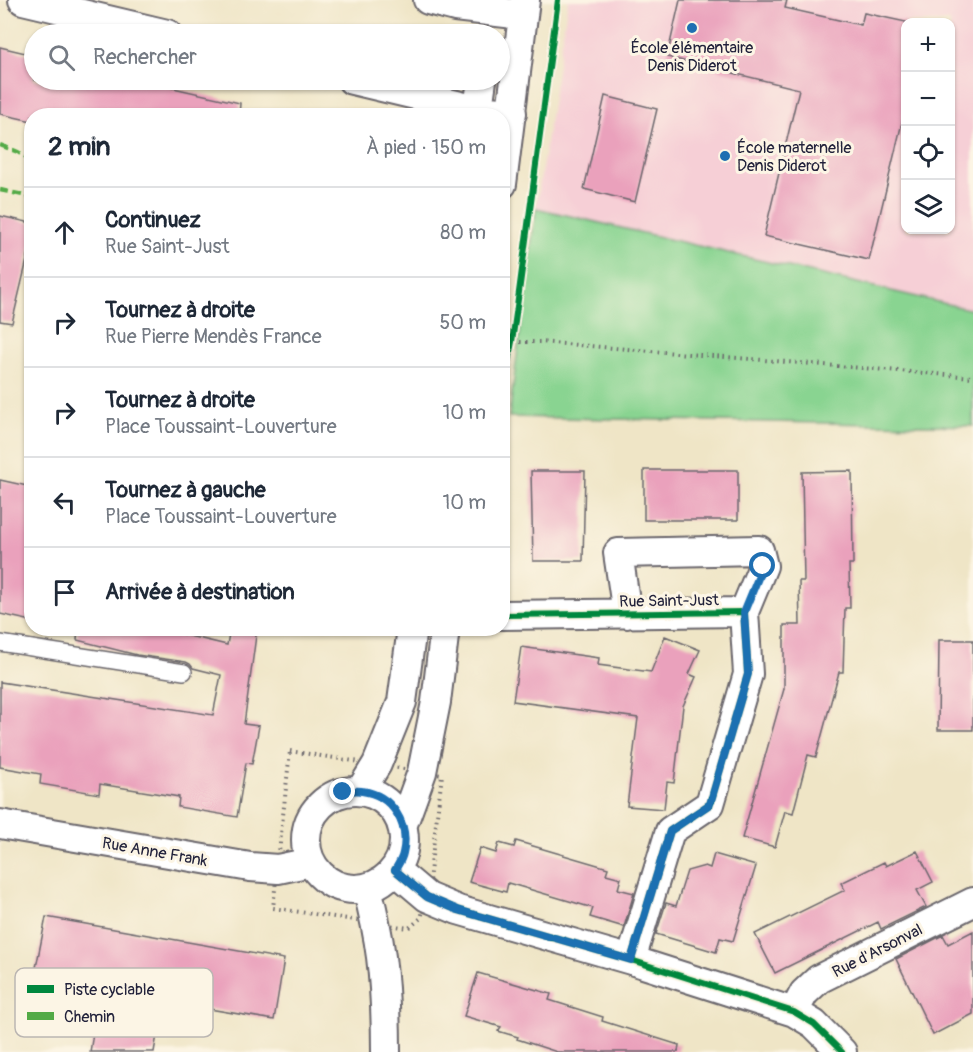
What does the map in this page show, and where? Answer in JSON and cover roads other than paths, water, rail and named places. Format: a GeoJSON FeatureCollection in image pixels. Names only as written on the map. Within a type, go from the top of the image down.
{"type":"FeatureCollection","features":[{"type":"Feature","properties":{"kind":"street"},"geometry":{"type":"LineString","coordinates":[[22,0],[59,4],[131,24]]}},
{"type":"Feature","properties":{"kind":"street"},"geometry":{"type":"LineString","coordinates":[[428,0],[491,15],[524,7],[510,127]]}},
{"type":"Feature","properties":{"kind":"street"},"geometry":{"type":"LineString","coordinates":[[389,90],[458,108]]}},
{"type":"Feature","properties":{"kind":"street"},"geometry":{"type":"LineString","coordinates":[[478,108],[480,90]]}},
{"type":"Feature","properties":{"kind":"street","name":"Rue Saint-Just"},"geometry":{"type":"LineString","coordinates":[[627,614],[618,553],[759,550],[763,566],[744,612],[748,674],[710,804],[670,831],[631,960]]}},
{"type":"Feature","properties":{"kind":"street","name":"Rue Saint-Just"},"geometry":{"type":"LineString","coordinates":[[510,615],[744,612]]}},
{"type":"Feature","properties":{"kind":"street"},"geometry":{"type":"LineString","coordinates":[[361,790],[377,764],[402,702],[411,636]]}},
{"type":"Feature","properties":{"kind":"street"},"geometry":{"type":"LineString","coordinates":[[403,824],[422,772],[436,702],[444,636]]}},
{"type":"Feature","properties":{"kind":"street"},"geometry":{"type":"LineString","coordinates":[[361,790],[379,795],[393,807],[403,824],[405,839],[403,856],[395,870],[382,882],[367,888],[350,889],[334,885],[321,875],[311,862],[306,844],[307,827],[314,811],[327,799],[343,792],[361,790]]}},
{"type":"Feature","properties":{"kind":"street","name":"Rue Anne Frank"},"geometry":{"type":"LineString","coordinates":[[0,824],[250,867],[278,869],[311,862]]}},
{"type":"Feature","properties":{"kind":"street"},"geometry":{"type":"LineString","coordinates":[[395,870],[427,897],[458,910],[631,960],[794,1012],[814,1024],[842,1052]]}},
{"type":"Feature","properties":{"kind":"street"},"geometry":{"type":"LineString","coordinates":[[367,888],[381,956],[386,1009],[386,1052]]}},
{"type":"Feature","properties":{"kind":"street","name":"Rue d'Arsonval"},"geometry":{"type":"LineString","coordinates":[[794,1012],[804,993],[819,979],[973,902]]}},
{"type":"Feature","properties":{"kind":"lane"},"geometry":{"type":"LineString","coordinates":[[0,643],[184,672]]}},
{"type":"Feature","properties":{"kind":"place","name":"École élémentaire Denis Diderot"},"geometry":{"type":"Point","coordinates":[692,28]}},
{"type":"Feature","properties":{"kind":"place","name":"École maternelle Denis Diderot"},"geometry":{"type":"Point","coordinates":[725,156]}}]}
